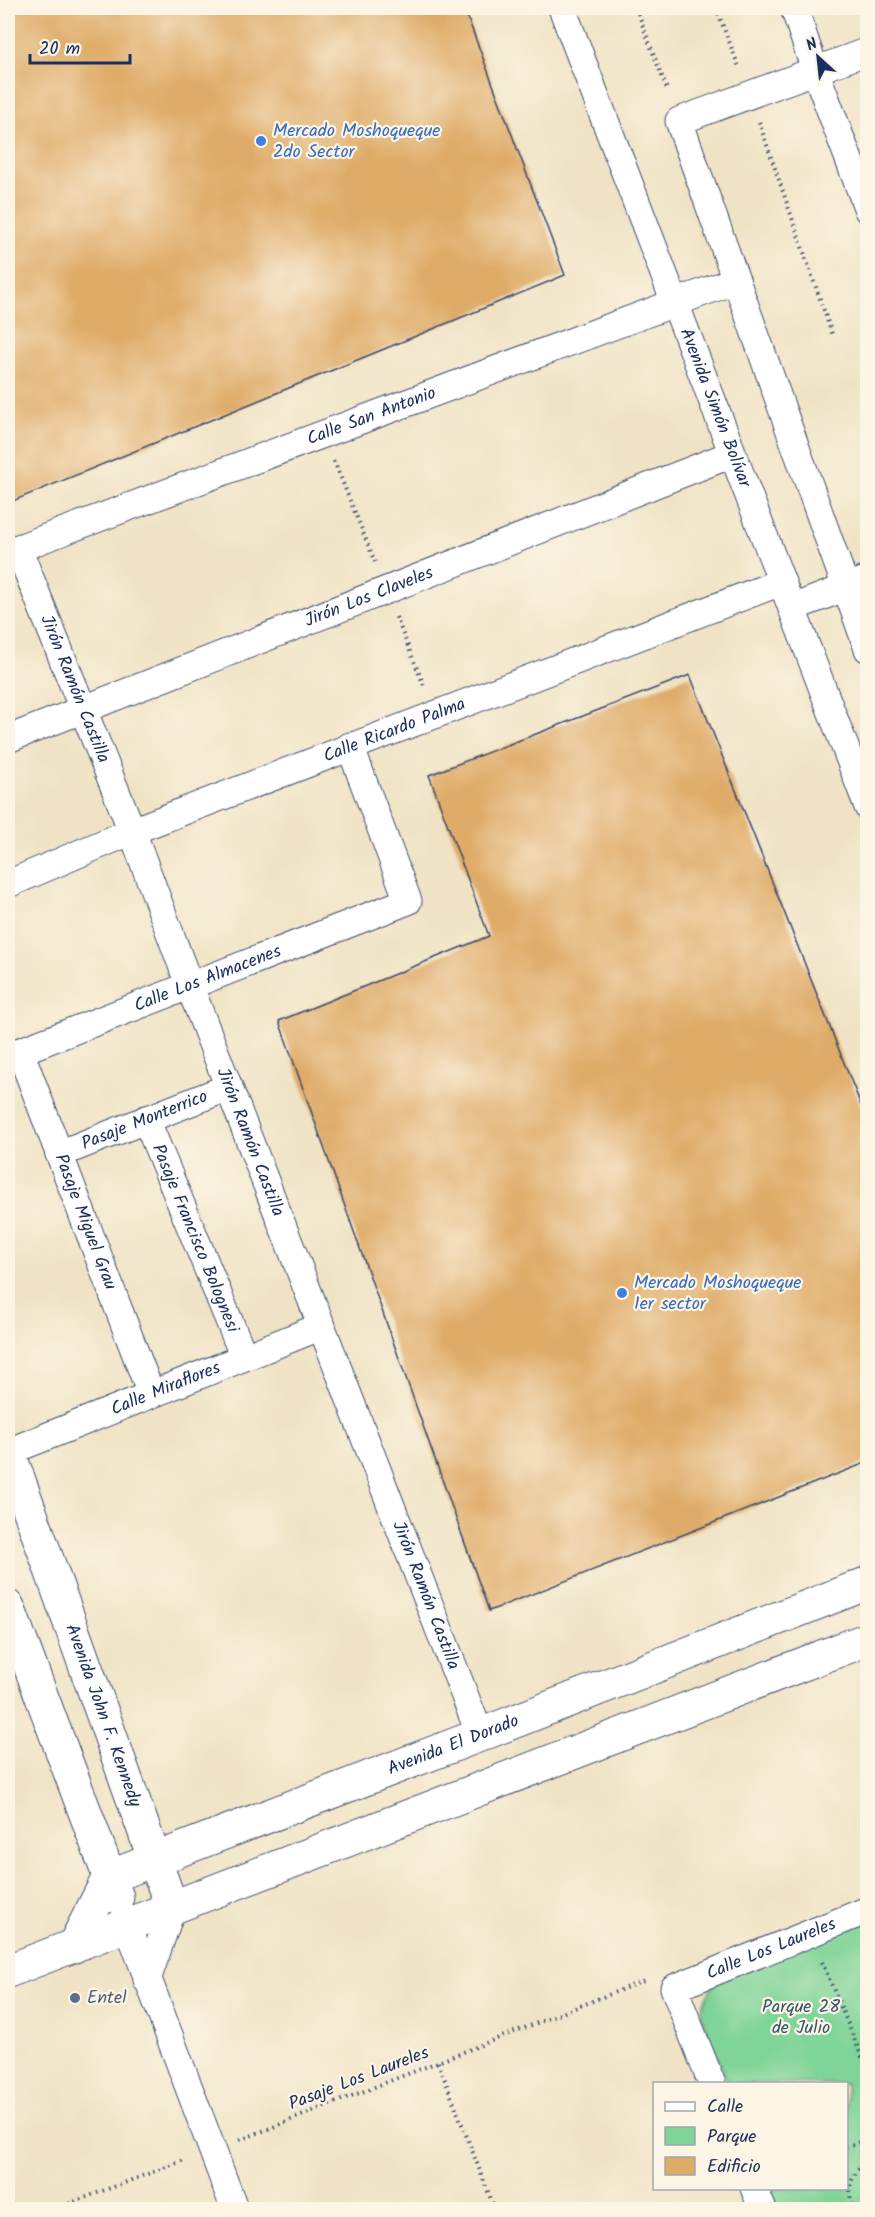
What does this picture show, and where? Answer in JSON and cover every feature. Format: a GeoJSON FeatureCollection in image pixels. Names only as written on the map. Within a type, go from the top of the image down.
{"type":"FeatureCollection","features":[{"type":"Feature","properties":{"kind":"street","name":"Avenida Simón Bolívar"},"geometry":{"type":"LineString","coordinates":[[562,8],[867,807]]}},
{"type":"Feature","properties":{"kind":"street"},"geometry":{"type":"LineString","coordinates":[[794,8],[814,70],[867,210]]}},
{"type":"Feature","properties":{"kind":"street"},"geometry":{"type":"LineString","coordinates":[[867,51],[679,121],[736,280],[856,583],[867,649]]}},
{"type":"Feature","properties":{"kind":"street","name":"Calle San Antonio"},"geometry":{"type":"LineString","coordinates":[[13,550],[736,280]]}},
{"type":"Feature","properties":{"kind":"street","name":"Jirón Los Claveles"},"geometry":{"type":"LineString","coordinates":[[8,739],[732,454]]}},
{"type":"Feature","properties":{"kind":"street","name":"Jirón Ramón Castilla"},"geometry":{"type":"LineString","coordinates":[[13,550],[84,708],[189,987],[480,1735]]}},
{"type":"Feature","properties":{"kind":"street","name":"Calle Ricardo Palma"},"geometry":{"type":"LineString","coordinates":[[8,884],[132,831],[781,582]]}},
{"type":"Feature","properties":{"kind":"street"},"geometry":{"type":"LineString","coordinates":[[792,608],[856,583]]}},
{"type":"Feature","properties":{"kind":"street","name":"Calle Los Almacenes"},"geometry":{"type":"LineString","coordinates":[[14,1053],[408,902],[350,746]]}},
{"type":"Feature","properties":{"kind":"street","name":"Pasaje Miguel Grau"},"geometry":{"type":"LineString","coordinates":[[14,1053],[59,1154],[151,1394]]}},
{"type":"Feature","properties":{"kind":"street","name":"Pasaje Monterrico"},"geometry":{"type":"LineString","coordinates":[[59,1154],[229,1087]]}},
{"type":"Feature","properties":{"kind":"street","name":"Pasaje Francisco Bolognesi"},"geometry":{"type":"LineString","coordinates":[[147,1119],[244,1357]]}},
{"type":"Feature","properties":{"kind":"street","name":"Calle Miraflores"},"geometry":{"type":"LineString","coordinates":[[8,1451],[322,1326]]}},
{"type":"Feature","properties":{"kind":"street","name":"Avenida John F. Kennedy"},"geometry":{"type":"LineString","coordinates":[[8,1451],[172,1908]]}},
{"type":"Feature","properties":{"kind":"street","name":"Avenida El Dorado"},"geometry":{"type":"LineString","coordinates":[[109,1877],[867,1583]]}},
{"type":"Feature","properties":{"kind":"street"},"geometry":{"type":"LineString","coordinates":[[8,1607],[235,2210]]}},
{"type":"Feature","properties":{"kind":"street"},"geometry":{"type":"LineString","coordinates":[[8,1971],[867,1640]]}},
{"type":"Feature","properties":{"kind":"street"},"geometry":{"type":"LineString","coordinates":[[74,1946],[109,1877]]}},
{"type":"Feature","properties":{"kind":"street"},"geometry":{"type":"LineString","coordinates":[[147,1980],[172,1908]]}},
{"type":"Feature","properties":{"kind":"street","name":"Calle Los Laureles"},"geometry":{"type":"LineString","coordinates":[[674,1988],[867,1910]]}},
{"type":"Feature","properties":{"kind":"street"},"geometry":{"type":"LineString","coordinates":[[674,1988],[711,2082]]}},
{"type":"Feature","properties":{"kind":"street"},"geometry":{"type":"LineString","coordinates":[[755,2190],[763,2210]]}},
{"type":"Feature","properties":{"kind":"path"},"geometry":{"type":"LineString","coordinates":[[636,8],[679,121]]}},
{"type":"Feature","properties":{"kind":"path"},"geometry":{"type":"LineString","coordinates":[[716,8],[750,94],[832,334]]}},
{"type":"Feature","properties":{"kind":"path"},"geometry":{"type":"LineString","coordinates":[[821,1958],[867,2072]]}},
{"type":"Feature","properties":{"kind":"path","name":"Pasaje Los Laureles"},"geometry":{"type":"LineString","coordinates":[[52,2210],[212,2151],[652,1978],[674,1988]]}},
{"type":"Feature","properties":{"kind":"path"},"geometry":{"type":"LineString","coordinates":[[438,2062],[495,2210]]}},
{"type":"Feature","properties":{"kind":"path"},"geometry":{"type":"LineString","coordinates":[[848,2146],[867,2139]]}},
{"type":"Feature","properties":{"kind":"path"},"geometry":{"type":"LineString","coordinates":[[852,2210],[849,2189],[853,2176],[867,2159]]}},
{"type":"Feature","properties":{"kind":"green space","name":"Parque 28 de Julio"},"geometry":{"type":"Polygon","coordinates":[[[867,1921],[867,2209],[777,2209],[769,2190],[848,2190],[848,2082],[728,2082],[701,2016],[709,1992],[719,1978],[867,1921]]]}},
{"type":"Feature","properties":{"kind":"building","name":"Mercado Moshoqueque 2do Sector"},"geometry":{"type":"Polygon","coordinates":[[[8,8],[464,8],[565,275],[8,503],[8,8]]]}},
{"type":"Feature","properties":{"kind":"building","name":"Mercado Moshoqueque 1er sector"},"geometry":{"type":"Polygon","coordinates":[[[690,675],[868,1123],[868,1462],[489,1611],[279,1021],[489,936],[429,775],[690,675]]]}},
{"type":"Feature","properties":{"kind":"place","name":"Mercado Moshoqueque 2do Sector"},"geometry":{"type":"Point","coordinates":[261,141]}},
{"type":"Feature","properties":{"kind":"place","name":"Mercado Moshoqueque 1er sector"},"geometry":{"type":"Point","coordinates":[622,1293]}},
{"type":"Feature","properties":{"kind":"place","name":"Entel"},"geometry":{"type":"Point","coordinates":[75,1998]}}]}
